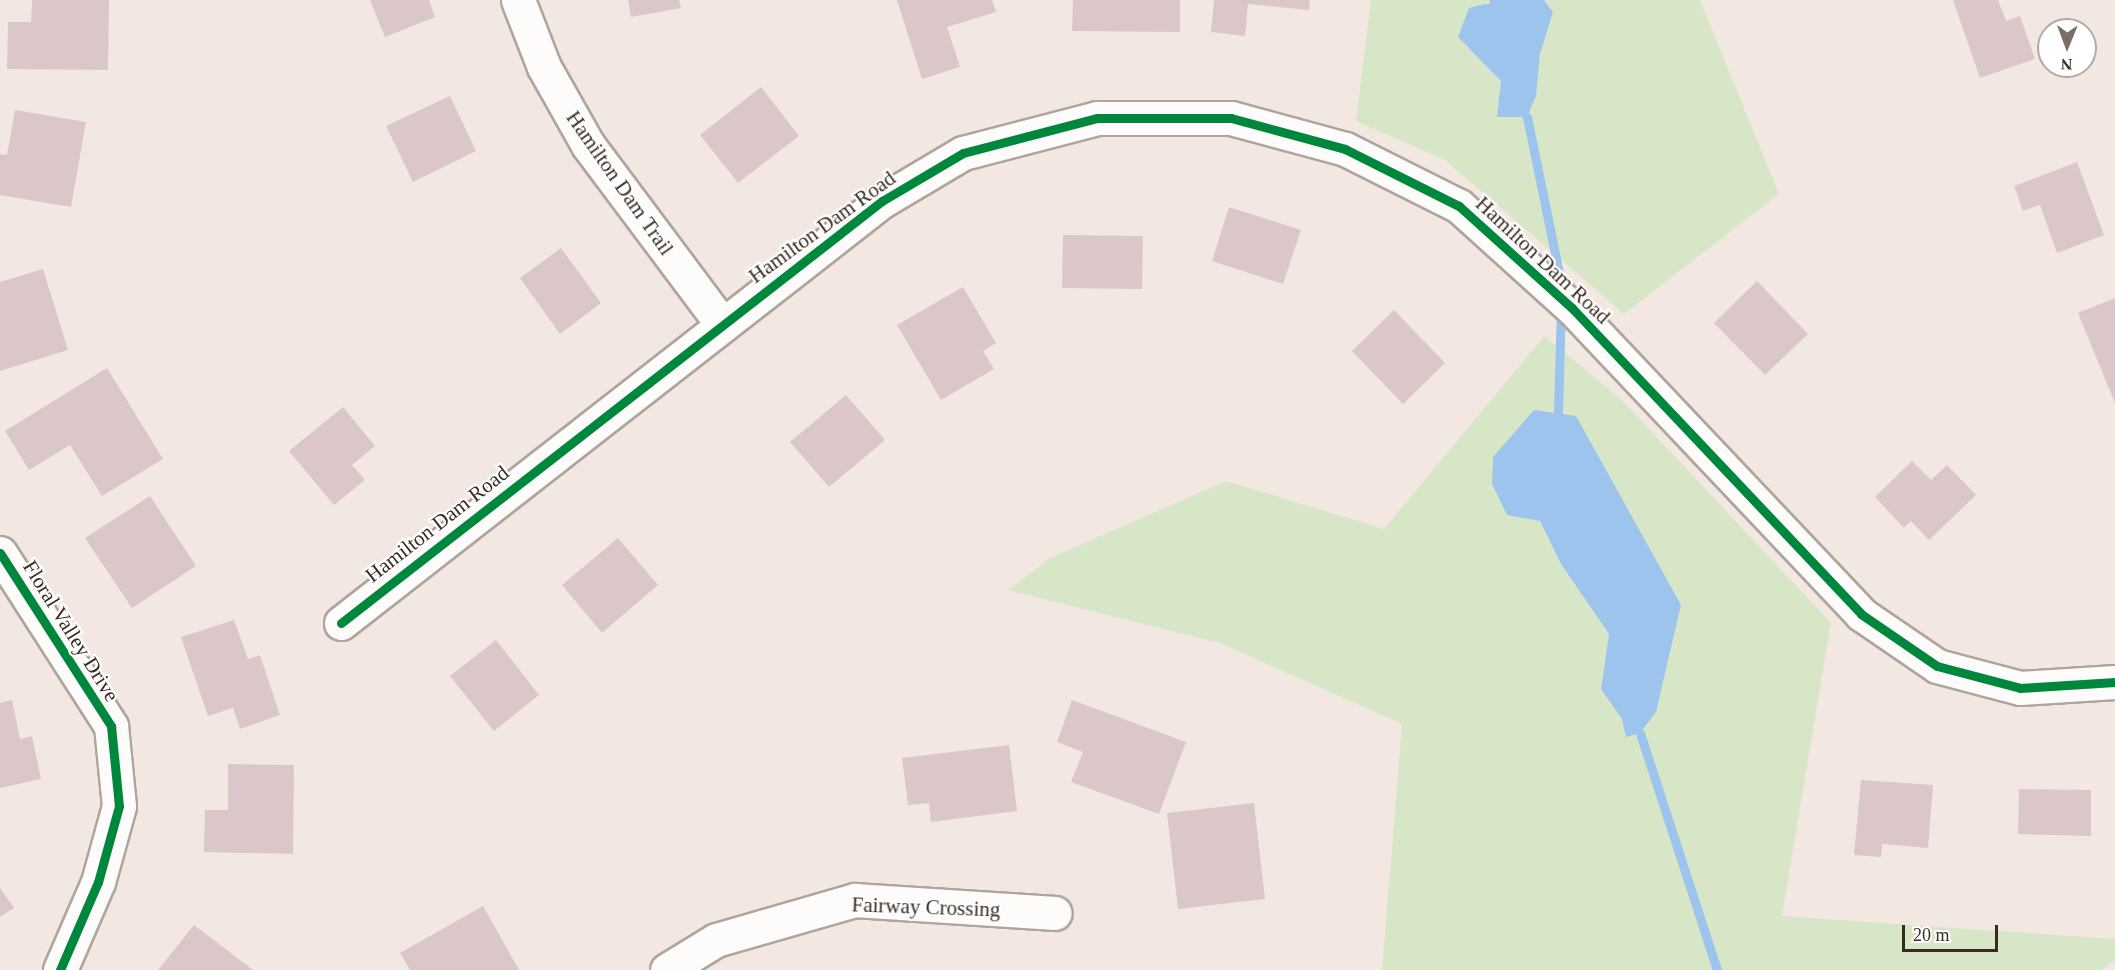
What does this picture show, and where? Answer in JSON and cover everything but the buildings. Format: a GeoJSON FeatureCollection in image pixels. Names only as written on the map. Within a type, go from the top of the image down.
{"type":"FeatureCollection","features":[{"type":"Feature","properties":{"kind":"street","name":"Hamilton Dam Trail"},"geometry":{"type":"LineString","coordinates":[[518,0],[544,67],[588,145],[722,324]]}},
{"type":"Feature","properties":{"kind":"street","name":"Hamilton Dam Road"},"geometry":{"type":"LineString","coordinates":[[341,623],[882,201],[963,153],[1097,118],[1231,118],[1345,149],[1459,206],[1572,308],[1861,614],[1937,666],[2020,688],[2115,682]]}},
{"type":"Feature","properties":{"kind":"street","name":"Floral Valley Drive"},"geometry":{"type":"LineString","coordinates":[[0,553],[111,726],[118,806],[98,882],[60,970]]}},
{"type":"Feature","properties":{"kind":"street","name":"Fairway Crossing"},"geometry":{"type":"LineString","coordinates":[[667,970],[716,940],[855,900],[1055,913]]}},
{"type":"Feature","properties":{"kind":"green space"},"geometry":{"type":"Polygon","coordinates":[[[1371,0],[1489,0],[1458,37],[1501,81],[1498,117],[1536,96],[1540,54],[1553,12],[1544,0],[1700,0],[1779,194],[1624,314],[1445,160],[1356,121],[1371,0]]]}},
{"type":"Feature","properties":{"kind":"green space"},"geometry":{"type":"Polygon","coordinates":[[[1544,336],[1621,399],[1831,623],[1782,916],[2115,939],[2115,960],[2101,970],[1382,970],[1402,724],[1220,643],[1008,590],[1050,558],[1226,481],[1384,529],[1544,336]],[[1625,508],[1540,521],[1561,564],[1609,634],[1601,689],[1623,719],[1626,737],[1656,712],[1681,605],[1625,508]]]}},
{"type":"Feature","properties":{"kind":"water"},"geometry":{"type":"Polygon","coordinates":[[[1489,0],[1544,0],[1553,12],[1540,54],[1536,96],[1527,117],[1497,117],[1501,81],[1458,37],[1469,8],[1490,3],[1489,0]]]}},
{"type":"Feature","properties":{"kind":"water"},"geometry":{"type":"Polygon","coordinates":[[[1534,410],[1576,416],[1681,605],[1656,712],[1640,733],[1626,737],[1622,719],[1601,689],[1609,634],[1561,564],[1540,521],[1507,515],[1492,484],[1493,457],[1534,410]]]}},
{"type":"Feature","properties":{"kind":"waterway"},"geometry":{"type":"LineString","coordinates":[[1527,117],[1562,288]]}},
{"type":"Feature","properties":{"kind":"waterway"},"geometry":{"type":"LineString","coordinates":[[1558,413],[1561,308]]}},
{"type":"Feature","properties":{"kind":"waterway"},"geometry":{"type":"LineString","coordinates":[[1640,733],[1717,970]]}},
{"type":"Feature","properties":{"kind":"cycle path"},"geometry":{"type":"LineString","coordinates":[[341,623],[882,201],[963,153],[1097,118],[1231,118],[1345,149],[1459,206],[1572,308],[1861,614],[1937,666],[2020,688],[2115,682]]}},
{"type":"Feature","properties":{"kind":"cycle path"},"geometry":{"type":"LineString","coordinates":[[0,553],[111,726],[119,806],[98,882],[60,970]]}}]}
